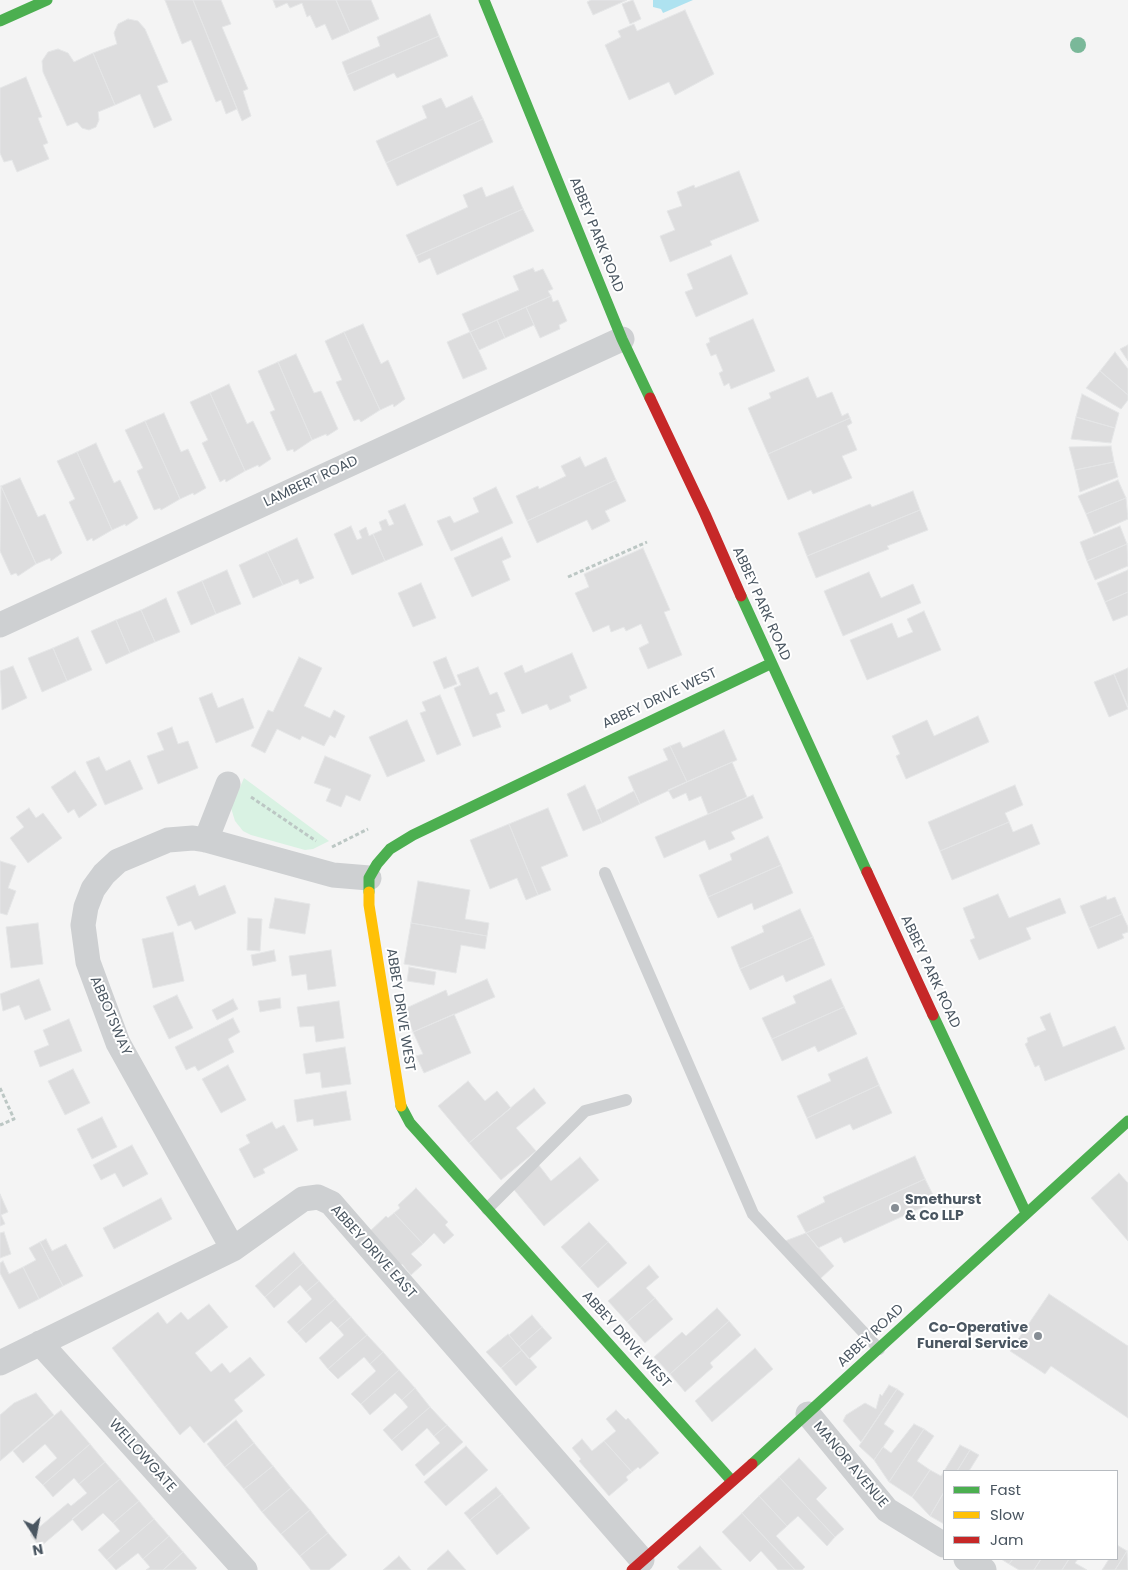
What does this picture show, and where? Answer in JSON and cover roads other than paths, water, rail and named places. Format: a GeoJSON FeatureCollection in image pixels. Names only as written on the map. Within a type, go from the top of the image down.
{"type":"FeatureCollection","features":[{"type":"Feature","properties":{"kind":"street"},"geometry":{"type":"LineString","coordinates":[[0,21],[47,0]]}},
{"type":"Feature","properties":{"kind":"street","name":"ABBEY PARK ROAD"},"geometry":{"type":"LineString","coordinates":[[484,0],[622,339],[705,514],[770,664],[1026,1213]]}},
{"type":"Feature","properties":{"kind":"street","name":"LAMBERT ROAD"},"geometry":{"type":"LineString","coordinates":[[0,625],[622,339]]}},
{"type":"Feature","properties":{"kind":"street","name":"ABBEY DRIVE WEST"},"geometry":{"type":"LineString","coordinates":[[731,1480],[410,1123],[399,1102],[369,905],[369,878],[377,864],[390,850],[413,835],[770,664]]}},
{"type":"Feature","properties":{"kind":"street"},"geometry":{"type":"LineString","coordinates":[[206,840],[227,786]]}},
{"type":"Feature","properties":{"kind":"street","name":"ABBOTSWAY"},"geometry":{"type":"LineString","coordinates":[[233,1249],[118,1042],[102,1002],[84,944],[83,925],[86,907],[93,889],[104,874],[118,861],[168,840],[193,838],[206,840],[333,875],[369,878]]}},
{"type":"Feature","properties":{"kind":"street","name":"ABBEY ROAD"},"geometry":{"type":"LineString","coordinates":[[637,1565],[808,1414],[1128,1121]]}},
{"type":"Feature","properties":{"kind":"street","name":"ABBEY DRIVE EAST"},"geometry":{"type":"LineString","coordinates":[[0,1363],[233,1249],[303,1199],[318,1197],[331,1203],[637,1565]]}},
{"type":"Feature","properties":{"kind":"street","name":"WELLOWGATE"},"geometry":{"type":"LineString","coordinates":[[40,1343],[245,1570]]}},
{"type":"Feature","properties":{"kind":"street","name":"MANOR AVENUE"},"geometry":{"type":"LineString","coordinates":[[808,1414],[887,1510],[943,1545]]}},
{"type":"Feature","properties":{"kind":"street"},"geometry":{"type":"LineString","coordinates":[[968,1560],[984,1570]]}},
{"type":"Feature","properties":{"kind":"lane"},"geometry":{"type":"LineString","coordinates":[[606,873],[753,1214],[879,1349]]}},
{"type":"Feature","properties":{"kind":"lane"},"geometry":{"type":"LineString","coordinates":[[487,1209],[584,1111],[626,1100]]}},
{"type":"Feature","properties":{"kind":"water"},"geometry":{"type":"Polygon","coordinates":[[[653,0],[693,0],[663,13],[661,9],[653,7],[653,0]]]}},
{"type":"Feature","properties":{"kind":"place","name":"Smethurst & Co LLP"},"geometry":{"type":"Point","coordinates":[895,1208]}},
{"type":"Feature","properties":{"kind":"place","name":"Co-Operative Funeral Service"},"geometry":{"type":"Point","coordinates":[1038,1336]}}]}
